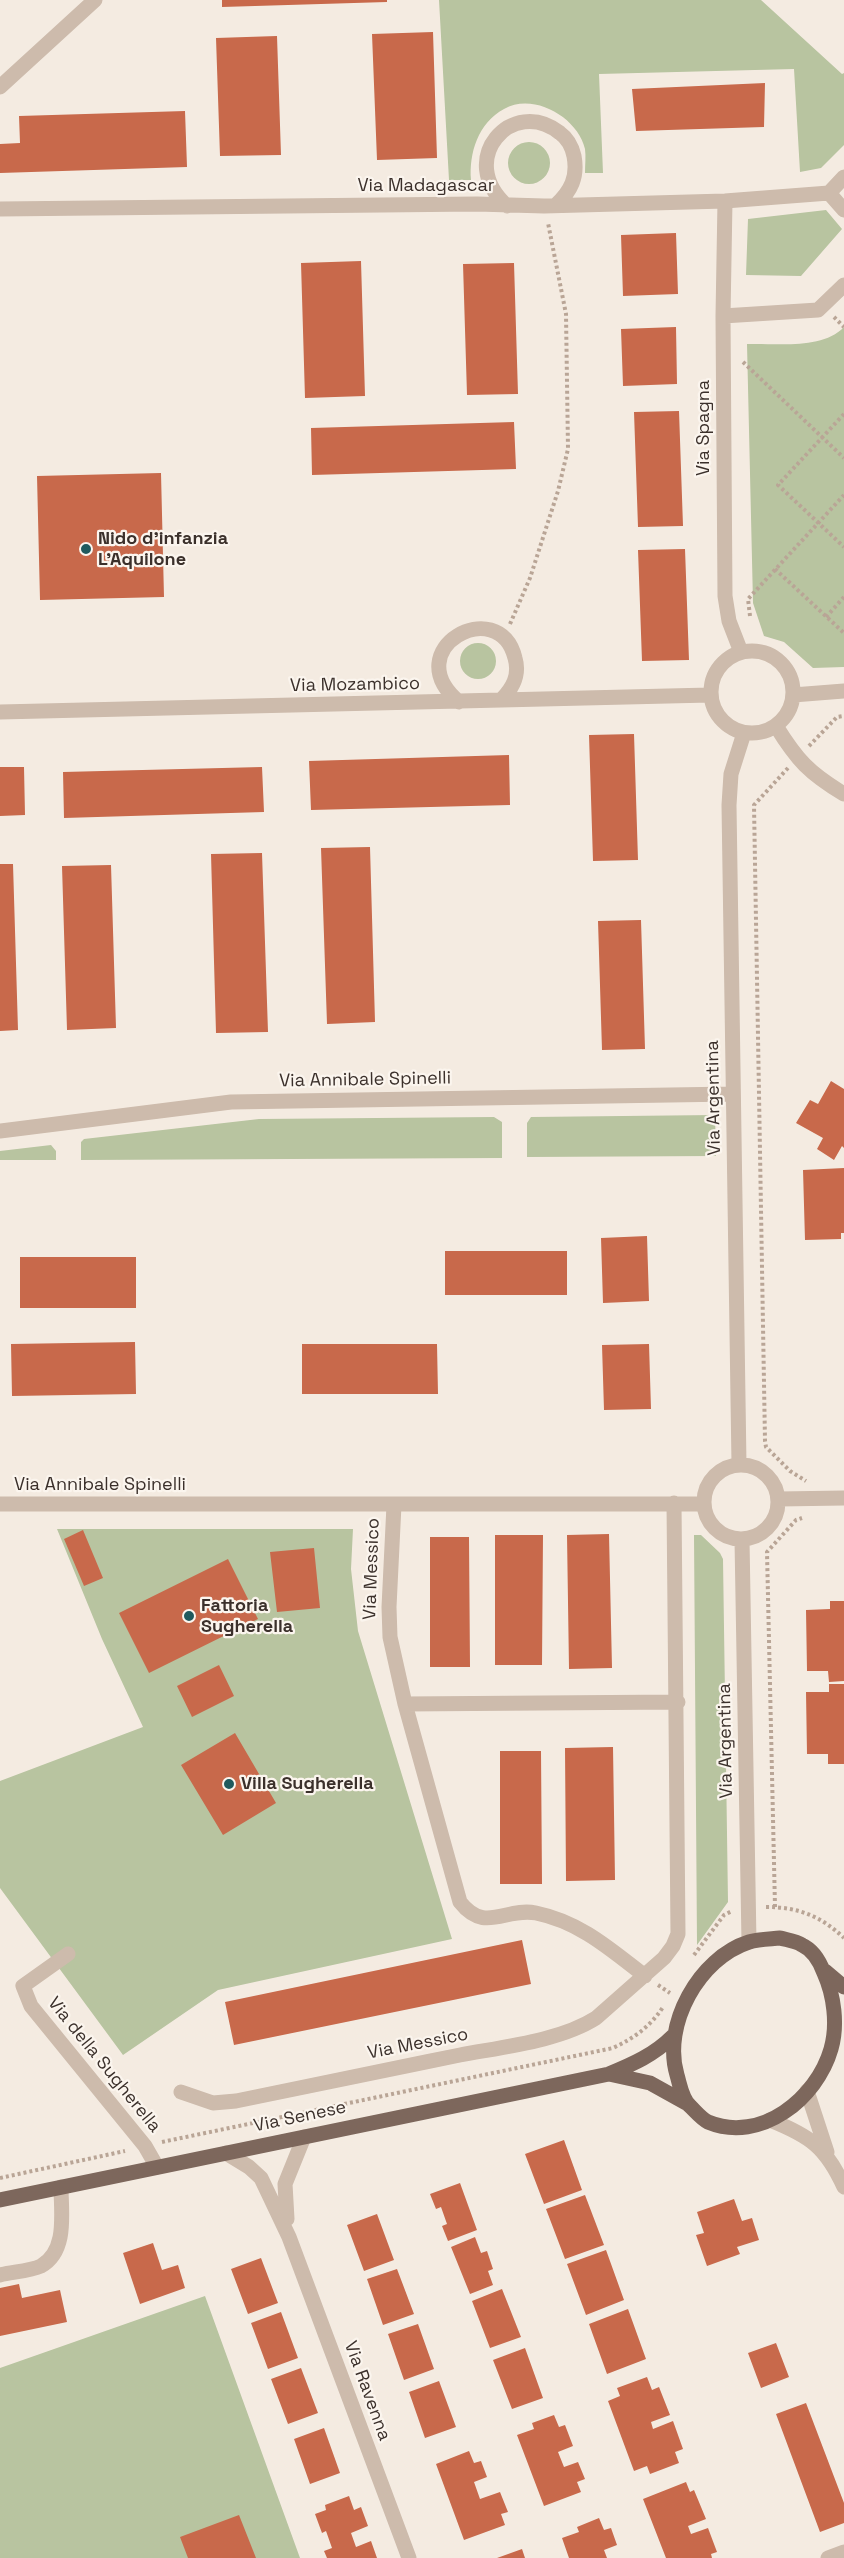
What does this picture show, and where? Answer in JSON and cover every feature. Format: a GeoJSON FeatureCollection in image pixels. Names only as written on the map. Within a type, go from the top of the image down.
{"type":"FeatureCollection","features":[{"type":"Feature","properties":{"kind":"main road"},"geometry":{"type":"LineString","coordinates":[[831,2048],[834,2010],[829,1984],[823,1969],[819,1961],[803,1945],[780,1938],[749,1942],[725,1954],[702,1977],[686,1999],[673,2036],[675,2069],[686,2103],[708,2122],[739,2128],[770,2120],[797,2103],[816,2078],[831,2048],[844,2036]]}},
{"type":"Feature","properties":{"kind":"main road"},"geometry":{"type":"LineString","coordinates":[[823,1969],[844,1987]]}},
{"type":"Feature","properties":{"kind":"main road","name":"Via Senese"},"geometry":{"type":"LineString","coordinates":[[0,2200],[609,2074],[644,2059],[673,2036]]}},
{"type":"Feature","properties":{"kind":"main road","name":"Via Senese"},"geometry":{"type":"LineString","coordinates":[[609,2074],[650,2083],[686,2103]]}},
{"type":"Feature","properties":{"kind":"street"},"geometry":{"type":"LineString","coordinates":[[0,87],[95,0]]}},
{"type":"Feature","properties":{"kind":"street"},"geometry":{"type":"LineString","coordinates":[[507,206],[495,195],[488,182],[485,166],[488,151],[496,138],[507,128],[522,122],[552,127],[565,136],[573,150],[576,165],[574,180],[567,194],[550,205]]}},
{"type":"Feature","properties":{"kind":"street"},"geometry":{"type":"LineString","coordinates":[[844,177],[830,193],[844,210]]}},
{"type":"Feature","properties":{"kind":"street","name":"Via Madagascar"},"geometry":{"type":"LineString","coordinates":[[0,209],[477,204],[507,206],[725,201],[830,193]]}},
{"type":"Feature","properties":{"kind":"street","name":"Via Spagna"},"geometry":{"type":"LineString","coordinates":[[725,201],[723,316],[725,596],[729,621],[741,652]]}},
{"type":"Feature","properties":{"kind":"street"},"geometry":{"type":"LineString","coordinates":[[723,316],[818,310],[844,285]]}},
{"type":"Feature","properties":{"kind":"street"},"geometry":{"type":"LineString","coordinates":[[459,702],[448,693],[442,682],[440,662],[447,644],[457,635],[469,629],[482,628],[495,632],[514,651],[517,664],[516,678],[510,690],[501,700]]}},
{"type":"Feature","properties":{"kind":"street"},"geometry":{"type":"LineString","coordinates":[[754,651],[778,660],[787,670],[794,695],[788,713],[776,726],[766,732],[744,733],[731,728],[721,720],[710,696],[711,684],[721,664],[741,652],[754,651]]}},
{"type":"Feature","properties":{"kind":"street"},"geometry":{"type":"LineString","coordinates":[[794,695],[844,691]]}},
{"type":"Feature","properties":{"kind":"street","name":"Via Mozambico"},"geometry":{"type":"LineString","coordinates":[[0,712],[710,696]]}},
{"type":"Feature","properties":{"kind":"street"},"geometry":{"type":"LineString","coordinates":[[776,726],[797,758],[818,779],[844,794]]}},
{"type":"Feature","properties":{"kind":"street","name":"Via Argentina"},"geometry":{"type":"LineString","coordinates":[[739,1464],[729,805],[731,774],[744,733]]}},
{"type":"Feature","properties":{"kind":"street","name":"Via Annibale Spinelli"},"geometry":{"type":"LineString","coordinates":[[0,1131],[231,1102],[733,1094]]}},
{"type":"Feature","properties":{"kind":"street"},"geometry":{"type":"LineString","coordinates":[[739,1464],[749,1465],[766,1474],[777,1490],[779,1499],[779,1509],[769,1527],[752,1538],[742,1540],[720,1533],[706,1515],[704,1504],[705,1492],[718,1473],[739,1464]]}},
{"type":"Feature","properties":{"kind":"street"},"geometry":{"type":"LineString","coordinates":[[779,1499],[844,1498]]}},
{"type":"Feature","properties":{"kind":"street","name":"Via Messico"},"geometry":{"type":"LineString","coordinates":[[181,2092],[213,2103],[236,2101],[509,2046],[565,2032],[584,2026],[596,2018],[645,1976],[673,1946],[678,1935],[678,1702],[674,1503]]}},
{"type":"Feature","properties":{"kind":"street","name":"Via Annibale Spinelli"},"geometry":{"type":"LineString","coordinates":[[0,1504],[704,1504]]}},
{"type":"Feature","properties":{"kind":"street","name":"Via Messico"},"geometry":{"type":"LineString","coordinates":[[394,1505],[388,1607],[390,1637],[405,1704],[460,1902],[469,1914],[478,1918],[495,1918],[531,1912],[566,1921],[589,1932],[645,1976]]}},
{"type":"Feature","properties":{"kind":"street","name":"Via Argentina"},"geometry":{"type":"LineString","coordinates":[[742,1540],[749,1942]]}},
{"type":"Feature","properties":{"kind":"street"},"geometry":{"type":"LineString","coordinates":[[405,1704],[678,1702]]}},
{"type":"Feature","properties":{"kind":"street","name":"Via della Sugherella"},"geometry":{"type":"LineString","coordinates":[[68,1954],[23,1986],[31,2006],[145,2146],[157,2167]]}},
{"type":"Feature","properties":{"kind":"street"},"geometry":{"type":"LineString","coordinates":[[807,2091],[830,2160]]}},
{"type":"Feature","properties":{"kind":"street"},"geometry":{"type":"LineString","coordinates":[[770,2120],[807,2136],[822,2149],[844,2187]]}},
{"type":"Feature","properties":{"kind":"street","name":"Via Ravenna"},"geometry":{"type":"LineString","coordinates":[[289,2237],[284,2202],[285,2184],[304,2137]]}},
{"type":"Feature","properties":{"kind":"street","name":"Via Ravenna"},"geometry":{"type":"LineString","coordinates":[[226,2153],[249,2167],[261,2178],[289,2237],[409,2558]]}},
{"type":"Feature","properties":{"kind":"street"},"geometry":{"type":"LineString","coordinates":[[0,2275],[42,2265],[54,2252],[61,2239],[61,2187]]}},
{"type":"Feature","properties":{"kind":"street"},"geometry":{"type":"LineString","coordinates":[[828,2558],[844,2552]]}},
{"type":"Feature","properties":{"kind":"path"},"geometry":{"type":"LineString","coordinates":[[501,637],[512,621],[530,578],[558,491],[568,449],[566,314],[550,205]]}},
{"type":"Feature","properties":{"kind":"path"},"geometry":{"type":"LineString","coordinates":[[742,356],[743,365],[844,458]]}},
{"type":"Feature","properties":{"kind":"path"},"geometry":{"type":"LineString","coordinates":[[844,414],[778,485],[844,547]]}},
{"type":"Feature","properties":{"kind":"path"},"geometry":{"type":"LineString","coordinates":[[750,616],[748,598],[844,495]]}},
{"type":"Feature","properties":{"kind":"path"},"geometry":{"type":"LineString","coordinates":[[775,569],[844,633]]}},
{"type":"Feature","properties":{"kind":"path"},"geometry":{"type":"LineString","coordinates":[[826,616],[844,597]]}},
{"type":"Feature","properties":{"kind":"path"},"geometry":{"type":"LineString","coordinates":[[775,1907],[767,1552],[796,1520],[806,1516],[807,1499],[806,1479],[790,1471],[766,1447],[765,1441],[753,805],[837,717],[844,716]]}},
{"type":"Feature","properties":{"kind":"green space"},"geometry":{"type":"Polygon","coordinates":[[[439,0],[761,0],[842,74],[844,73],[844,145],[821,168],[800,172],[794,69],[599,74],[603,173],[585,173],[585,149],[574,127],[553,111],[528,104],[504,109],[495,115],[482,130],[474,149],[471,180],[449,180],[439,0]]]}},
{"type":"Feature","properties":{"kind":"green space"},"geometry":{"type":"Polygon","coordinates":[[[529,142],[544,148],[550,163],[544,178],[529,184],[514,178],[508,163],[514,148],[529,142]]]}},
{"type":"Feature","properties":{"kind":"green space"},"geometry":{"type":"Polygon","coordinates":[[[826,210],[842,229],[801,276],[746,275],[748,219],[826,210]]]}},
{"type":"Feature","properties":{"kind":"green space"},"geometry":{"type":"Polygon","coordinates":[[[844,327],[844,667],[813,668],[784,642],[764,636],[753,603],[747,344],[812,342],[835,334],[844,327]]]}},
{"type":"Feature","properties":{"kind":"green space"},"geometry":{"type":"Polygon","coordinates":[[[478,643],[491,648],[496,661],[491,674],[478,679],[465,674],[460,661],[465,648],[478,643]]]}},
{"type":"Feature","properties":{"kind":"green space"},"geometry":{"type":"Polygon","coordinates":[[[715,1115],[716,1156],[527,1157],[527,1123],[531,1117],[715,1115]]]}},
{"type":"Feature","properties":{"kind":"green space"},"geometry":{"type":"Polygon","coordinates":[[[494,1117],[502,1122],[502,1158],[81,1160],[81,1142],[84,1139],[259,1119],[494,1117]]]}},
{"type":"Feature","properties":{"kind":"green space"},"geometry":{"type":"Polygon","coordinates":[[[51,1145],[56,1151],[56,1160],[0,1160],[0,1151],[51,1145]]]}},
{"type":"Feature","properties":{"kind":"green space"},"geometry":{"type":"Polygon","coordinates":[[[57,1529],[353,1529],[351,1569],[358,1631],[452,1939],[218,1990],[123,2055],[0,1888],[0,1781],[143,1727],[102,1639],[57,1529]]]}},
{"type":"Feature","properties":{"kind":"green space"},"geometry":{"type":"Polygon","coordinates":[[[694,1535],[701,1535],[720,1553],[723,1559],[728,1902],[697,1945],[694,1535]]]}},
{"type":"Feature","properties":{"kind":"green space"},"geometry":{"type":"Polygon","coordinates":[[[205,2296],[300,2558],[0,2558],[0,2368],[205,2296]]]}},
{"type":"Feature","properties":{"kind":"building"},"geometry":{"type":"Polygon","coordinates":[[[222,0],[387,0],[387,2],[222,7],[222,0]]]}},
{"type":"Feature","properties":{"kind":"building"},"geometry":{"type":"Polygon","coordinates":[[[433,32],[437,158],[377,160],[372,34],[433,32]]]}},
{"type":"Feature","properties":{"kind":"building"},"geometry":{"type":"Polygon","coordinates":[[[277,36],[281,155],[220,156],[216,38],[277,36]]]}},
{"type":"Feature","properties":{"kind":"building"},"geometry":{"type":"Polygon","coordinates":[[[765,83],[764,127],[636,131],[632,89],[765,83]]]}},
{"type":"Feature","properties":{"kind":"building"},"geometry":{"type":"Polygon","coordinates":[[[185,111],[187,167],[0,173],[0,144],[20,143],[19,116],[185,111]]]}},
{"type":"Feature","properties":{"kind":"building"},"geometry":{"type":"Polygon","coordinates":[[[676,233],[678,294],[623,296],[621,235],[676,233]]]}},
{"type":"Feature","properties":{"kind":"building"},"geometry":{"type":"Polygon","coordinates":[[[361,261],[365,396],[305,398],[301,263],[361,261]]]}},
{"type":"Feature","properties":{"kind":"building"},"geometry":{"type":"Polygon","coordinates":[[[514,263],[518,394],[467,395],[463,264],[514,263]]]}},
{"type":"Feature","properties":{"kind":"building"},"geometry":{"type":"Polygon","coordinates":[[[676,327],[677,384],[623,386],[621,329],[676,327]]]}},
{"type":"Feature","properties":{"kind":"building"},"geometry":{"type":"Polygon","coordinates":[[[679,411],[683,526],[638,527],[634,412],[679,411]]]}},
{"type":"Feature","properties":{"kind":"building"},"geometry":{"type":"Polygon","coordinates":[[[514,422],[516,469],[312,475],[311,428],[514,422]]]}},
{"type":"Feature","properties":{"kind":"building"},"geometry":{"type":"Polygon","coordinates":[[[161,473],[164,597],[40,600],[37,476],[161,473]]]}},
{"type":"Feature","properties":{"kind":"building"},"geometry":{"type":"Polygon","coordinates":[[[685,549],[689,660],[642,661],[638,550],[685,549]]]}},
{"type":"Feature","properties":{"kind":"building"},"geometry":{"type":"Polygon","coordinates":[[[634,734],[638,860],[593,861],[589,735],[634,734]]]}},
{"type":"Feature","properties":{"kind":"building"},"geometry":{"type":"Polygon","coordinates":[[[509,755],[510,805],[311,810],[309,761],[509,755]]]}},
{"type":"Feature","properties":{"kind":"building"},"geometry":{"type":"Polygon","coordinates":[[[0,767],[24,767],[25,815],[0,816],[0,767]]]}},
{"type":"Feature","properties":{"kind":"building"},"geometry":{"type":"Polygon","coordinates":[[[262,767],[264,812],[64,818],[63,772],[262,767]]]}},
{"type":"Feature","properties":{"kind":"building"},"geometry":{"type":"Polygon","coordinates":[[[370,847],[375,1022],[327,1024],[321,848],[370,847]]]}},
{"type":"Feature","properties":{"kind":"building"},"geometry":{"type":"Polygon","coordinates":[[[262,853],[268,1032],[216,1033],[211,854],[262,853]]]}},
{"type":"Feature","properties":{"kind":"building"},"geometry":{"type":"Polygon","coordinates":[[[0,864],[13,864],[18,1030],[0,1031],[0,864]]]}},
{"type":"Feature","properties":{"kind":"building"},"geometry":{"type":"Polygon","coordinates":[[[111,865],[116,1028],[67,1030],[62,866],[111,865]]]}},
{"type":"Feature","properties":{"kind":"building"},"geometry":{"type":"Polygon","coordinates":[[[641,920],[645,1049],[602,1050],[598,921],[641,920]]]}},
{"type":"Feature","properties":{"kind":"building"},"geometry":{"type":"Polygon","coordinates":[[[831,1081],[844,1089],[844,1148],[842,1146],[834,1160],[817,1149],[823,1138],[796,1123],[810,1100],[818,1104],[831,1081]]]}},
{"type":"Feature","properties":{"kind":"building"},"geometry":{"type":"Polygon","coordinates":[[[844,1168],[844,1233],[841,1233],[841,1239],[805,1240],[803,1170],[844,1168]]]}},
{"type":"Feature","properties":{"kind":"building"},"geometry":{"type":"Polygon","coordinates":[[[647,1236],[649,1301],[603,1303],[601,1238],[647,1236]]]}},
{"type":"Feature","properties":{"kind":"building"},"geometry":{"type":"Polygon","coordinates":[[[445,1251],[567,1251],[567,1295],[445,1295],[445,1251]]]}},
{"type":"Feature","properties":{"kind":"building"},"geometry":{"type":"Polygon","coordinates":[[[20,1257],[136,1257],[136,1308],[20,1308],[20,1257]]]}},
{"type":"Feature","properties":{"kind":"building"},"geometry":{"type":"Polygon","coordinates":[[[135,1342],[136,1394],[12,1396],[11,1344],[135,1342]]]}},
{"type":"Feature","properties":{"kind":"building"},"geometry":{"type":"Polygon","coordinates":[[[302,1344],[437,1344],[438,1394],[302,1394],[302,1344]]]}},
{"type":"Feature","properties":{"kind":"building"},"geometry":{"type":"Polygon","coordinates":[[[649,1344],[651,1409],[604,1410],[602,1345],[649,1344]]]}},
{"type":"Feature","properties":{"kind":"building"},"geometry":{"type":"Polygon","coordinates":[[[83,1530],[103,1578],[84,1586],[64,1539],[83,1530]]]}},
{"type":"Feature","properties":{"kind":"building"},"geometry":{"type":"Polygon","coordinates":[[[609,1534],[612,1668],[569,1669],[567,1535],[609,1534]]]}},
{"type":"Feature","properties":{"kind":"building"},"geometry":{"type":"Polygon","coordinates":[[[495,1535],[543,1535],[542,1665],[495,1665],[495,1535]]]}},
{"type":"Feature","properties":{"kind":"building"},"geometry":{"type":"Polygon","coordinates":[[[430,1537],[469,1537],[470,1667],[430,1667],[430,1537]]]}},
{"type":"Feature","properties":{"kind":"building"},"geometry":{"type":"Polygon","coordinates":[[[314,1548],[320,1608],[277,1612],[270,1552],[314,1548]]]}},
{"type":"Feature","properties":{"kind":"building","name":"Fattoria Sugherella"},"geometry":{"type":"Polygon","coordinates":[[[228,1559],[258,1619],[149,1673],[119,1613],[228,1559]]]}},
{"type":"Feature","properties":{"kind":"building"},"geometry":{"type":"Polygon","coordinates":[[[830,1601],[844,1601],[844,1681],[829,1682],[828,1671],[807,1671],[806,1610],[830,1609],[830,1601]]]}},
{"type":"Feature","properties":{"kind":"building"},"geometry":{"type":"Polygon","coordinates":[[[219,1665],[234,1696],[192,1717],[177,1686],[219,1665]]]}},
{"type":"Feature","properties":{"kind":"building"},"geometry":{"type":"Polygon","coordinates":[[[829,1684],[844,1684],[844,1764],[828,1764],[828,1754],[807,1754],[806,1692],[829,1692],[829,1684]]]}},
{"type":"Feature","properties":{"kind":"building","name":"Villa Sugherella"},"geometry":{"type":"Polygon","coordinates":[[[235,1733],[276,1803],[223,1835],[181,1765],[235,1733]]]}},
{"type":"Feature","properties":{"kind":"building"},"geometry":{"type":"Polygon","coordinates":[[[613,1747],[615,1880],[566,1881],[565,1748],[613,1747]]]}},
{"type":"Feature","properties":{"kind":"building"},"geometry":{"type":"Polygon","coordinates":[[[500,1751],[541,1751],[542,1884],[500,1884],[500,1751]]]}},
{"type":"Feature","properties":{"kind":"building"},"geometry":{"type":"Polygon","coordinates":[[[522,1940],[531,1984],[234,2045],[225,2002],[522,1940]]]}},
{"type":"Feature","properties":{"kind":"building"},"geometry":{"type":"Polygon","coordinates":[[[564,2140],[582,2190],[544,2204],[525,2154],[564,2140]]]}},
{"type":"Feature","properties":{"kind":"building"},"geometry":{"type":"Polygon","coordinates":[[[460,2183],[477,2230],[448,2241],[442,2226],[447,2224],[441,2207],[436,2209],[430,2194],[460,2183]]]}},
{"type":"Feature","properties":{"kind":"building"},"geometry":{"type":"Polygon","coordinates":[[[585,2195],[604,2245],[565,2259],[546,2209],[585,2195]]]}},
{"type":"Feature","properties":{"kind":"building"},"geometry":{"type":"Polygon","coordinates":[[[734,2199],[742,2221],[752,2218],[759,2240],[737,2247],[740,2254],[707,2266],[696,2235],[704,2233],[697,2212],[734,2199]]]}},
{"type":"Feature","properties":{"kind":"building"},"geometry":{"type":"Polygon","coordinates":[[[377,2214],[394,2260],[364,2271],[347,2225],[377,2214]]]}},
{"type":"Feature","properties":{"kind":"building"},"geometry":{"type":"Polygon","coordinates":[[[475,2237],[481,2253],[487,2251],[493,2269],[488,2271],[493,2285],[470,2294],[451,2247],[475,2237]]]}},
{"type":"Feature","properties":{"kind":"building"},"geometry":{"type":"Polygon","coordinates":[[[153,2243],[162,2270],[178,2265],[185,2288],[140,2304],[123,2253],[153,2243]]]}},
{"type":"Feature","properties":{"kind":"building"},"geometry":{"type":"Polygon","coordinates":[[[606,2250],[624,2300],[586,2315],[567,2264],[606,2250]]]}},
{"type":"Feature","properties":{"kind":"building"},"geometry":{"type":"Polygon","coordinates":[[[261,2258],[278,2303],[248,2314],[231,2269],[261,2258]]]}},
{"type":"Feature","properties":{"kind":"building"},"geometry":{"type":"Polygon","coordinates":[[[397,2269],[414,2314],[383,2325],[367,2279],[397,2269]]]}},
{"type":"Feature","properties":{"kind":"building"},"geometry":{"type":"Polygon","coordinates":[[[19,2284],[22,2298],[60,2290],[67,2322],[0,2336],[0,2288],[19,2284]]]}},
{"type":"Feature","properties":{"kind":"building"},"geometry":{"type":"Polygon","coordinates":[[[502,2289],[521,2337],[490,2348],[472,2301],[502,2289]]]}},
{"type":"Feature","properties":{"kind":"building"},"geometry":{"type":"Polygon","coordinates":[[[628,2309],[646,2359],[607,2374],[589,2324],[628,2309]]]}},
{"type":"Feature","properties":{"kind":"building"},"geometry":{"type":"Polygon","coordinates":[[[281,2312],[298,2358],[268,2369],[251,2323],[281,2312]]]}},
{"type":"Feature","properties":{"kind":"building"},"geometry":{"type":"Polygon","coordinates":[[[418,2324],[434,2369],[404,2380],[388,2334],[418,2324]]]}},
{"type":"Feature","properties":{"kind":"building"},"geometry":{"type":"Polygon","coordinates":[[[776,2343],[789,2377],[761,2388],[748,2353],[776,2343]]]}},
{"type":"Feature","properties":{"kind":"building"},"geometry":{"type":"Polygon","coordinates":[[[525,2348],[543,2398],[512,2409],[493,2360],[525,2348]]]}},
{"type":"Feature","properties":{"kind":"building"},"geometry":{"type":"Polygon","coordinates":[[[301,2368],[318,2413],[288,2424],[271,2379],[301,2368]]]}},
{"type":"Feature","properties":{"kind":"building"},"geometry":{"type":"Polygon","coordinates":[[[647,2377],[652,2390],[659,2387],[670,2415],[651,2422],[653,2429],[673,2421],[683,2449],[675,2452],[679,2463],[650,2474],[647,2466],[634,2471],[608,2401],[620,2396],[617,2388],[647,2377]]]}},
{"type":"Feature","properties":{"kind":"building"},"geometry":{"type":"Polygon","coordinates":[[[439,2381],[456,2427],[425,2438],[409,2392],[439,2381]]]}},
{"type":"Feature","properties":{"kind":"building"},"geometry":{"type":"Polygon","coordinates":[[[806,2403],[844,2503],[844,2523],[820,2532],[776,2414],[806,2403]]]}},
{"type":"Feature","properties":{"kind":"building"},"geometry":{"type":"Polygon","coordinates":[[[554,2415],[559,2427],[565,2425],[573,2446],[558,2452],[564,2467],[578,2462],[585,2479],[577,2482],[581,2492],[544,2506],[517,2435],[534,2429],[532,2423],[554,2415]]]}},
{"type":"Feature","properties":{"kind":"building"},"geometry":{"type":"Polygon","coordinates":[[[324,2428],[340,2473],[310,2484],[294,2439],[324,2428]]]}},
{"type":"Feature","properties":{"kind":"building"},"geometry":{"type":"Polygon","coordinates":[[[469,2451],[474,2463],[481,2461],[487,2477],[474,2482],[480,2499],[500,2492],[508,2512],[501,2514],[505,2525],[464,2540],[436,2464],[469,2451]]]}},
{"type":"Feature","properties":{"kind":"building"},"geometry":{"type":"Polygon","coordinates":[[[686,2482],[690,2492],[694,2490],[706,2519],[688,2526],[691,2534],[708,2528],[717,2552],[711,2554],[712,2558],[666,2558],[643,2499],[686,2482]]]}},
{"type":"Feature","properties":{"kind":"building"},"geometry":{"type":"Polygon","coordinates":[[[349,2496],[354,2510],[361,2507],[368,2526],[351,2533],[356,2547],[371,2541],[377,2558],[327,2558],[324,2551],[332,2548],[326,2531],[322,2533],[315,2514],[326,2510],[325,2505],[349,2496]]]}},
{"type":"Feature","properties":{"kind":"building"},"geometry":{"type":"Polygon","coordinates":[[[239,2515],[256,2558],[188,2558],[180,2537],[239,2515]]]}},
{"type":"Feature","properties":{"kind":"building"},"geometry":{"type":"Polygon","coordinates":[[[599,2518],[604,2530],[611,2528],[617,2545],[604,2550],[607,2558],[569,2558],[562,2538],[579,2532],[577,2527],[599,2518]]]}},
{"type":"Feature","properties":{"kind":"building"},"geometry":{"type":"Polygon","coordinates":[[[522,2549],[525,2558],[497,2558],[522,2549]]]}},
{"type":"Feature","properties":{"kind":"place","name":"Nido d'infanzia L'Aquilone"},"geometry":{"type":"Point","coordinates":[86,549]}},
{"type":"Feature","properties":{"kind":"place","name":"Fattoria Sugherella"},"geometry":{"type":"Point","coordinates":[189,1616]}},
{"type":"Feature","properties":{"kind":"place","name":"Villa Sugherella"},"geometry":{"type":"Point","coordinates":[229,1784]}}]}
